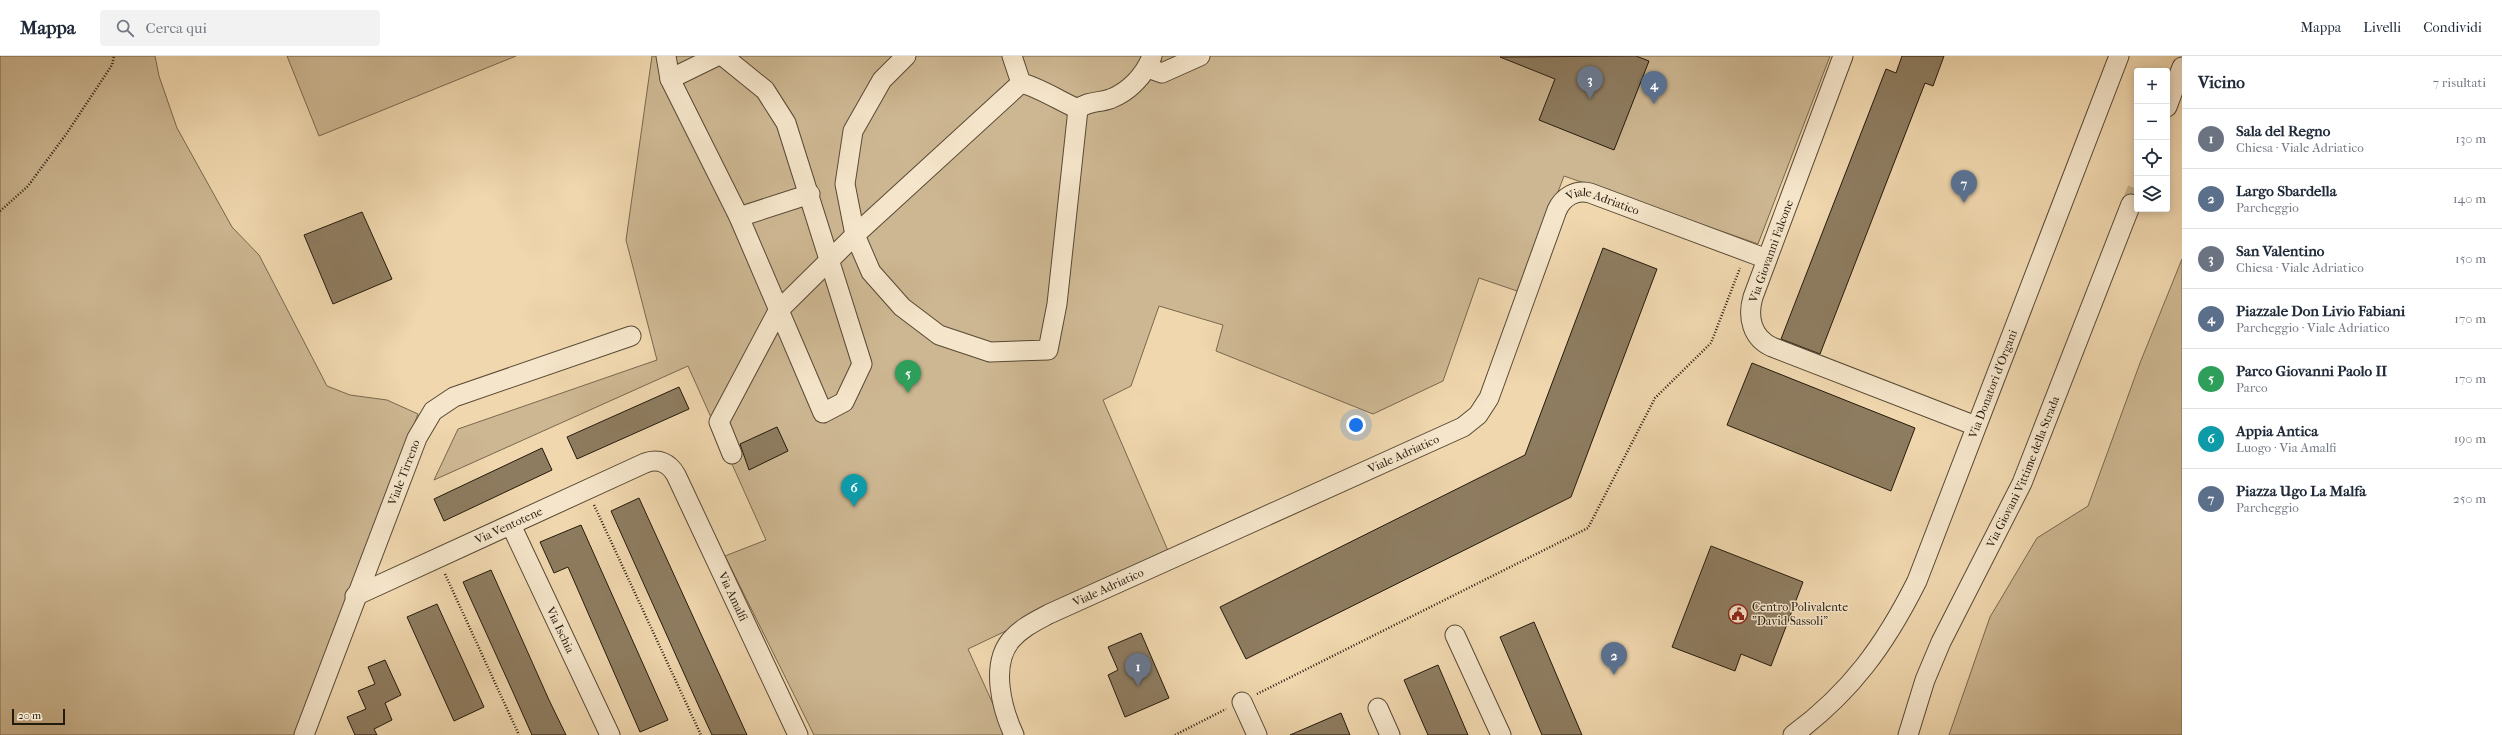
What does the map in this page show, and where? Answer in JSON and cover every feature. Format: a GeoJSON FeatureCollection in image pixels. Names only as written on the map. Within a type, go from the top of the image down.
{"type":"FeatureCollection","features":[{"type":"Feature","properties":{"kind":"street"},"geometry":{"type":"LineString","coordinates":[[666,56],[670,78],[739,217],[823,413],[844,402],[862,364],[810,194],[786,123],[765,90],[723,56]]}},
{"type":"Feature","properties":{"kind":"street"},"geometry":{"type":"LineString","coordinates":[[670,78],[718,56]]}},
{"type":"Feature","properties":{"kind":"street"},"geometry":{"type":"LineString","coordinates":[[906,56],[882,80],[853,131],[845,184],[855,235],[871,272],[902,307],[940,335],[990,352],[1048,350],[1057,304],[1078,109],[1084,104],[1110,99],[1133,85],[1150,62],[1162,73],[1200,56]]}},
{"type":"Feature","properties":{"kind":"street"},"geometry":{"type":"LineString","coordinates":[[1012,56],[1021,84]]}},
{"type":"Feature","properties":{"kind":"street","name":"Via Giovanni Falcone"},"geometry":{"type":"LineString","coordinates":[[1843,56],[1767,259],[1750,310],[1753,327],[1764,344],[1976,426]]}},
{"type":"Feature","properties":{"kind":"street","name":"Via Donatori d'Organi"},"geometry":{"type":"LineString","coordinates":[[1793,735],[1839,697],[1874,657],[1911,593],[1930,549],[2119,56]]}},
{"type":"Feature","properties":{"kind":"street"},"geometry":{"type":"LineString","coordinates":[[2168,104],[2182,67]]}},
{"type":"Feature","properties":{"kind":"street"},"geometry":{"type":"LineString","coordinates":[[732,454],[719,422],[778,311],[829,259],[1021,84],[1030,85],[1043,94],[1078,109]]}},
{"type":"Feature","properties":{"kind":"street","name":"Viale Adriatico"},"geometry":{"type":"LineString","coordinates":[[1014,735],[1004,706],[1001,664],[1007,646],[1023,629],[1056,611],[1463,427],[1478,415],[1489,398],[1557,210],[1568,197],[1577,193],[1590,193],[1767,259]]}},
{"type":"Feature","properties":{"kind":"street"},"geometry":{"type":"LineString","coordinates":[[739,217],[810,194]]}},
{"type":"Feature","properties":{"kind":"street","name":"Via Giovani Vittime della Strada"},"geometry":{"type":"LineString","coordinates":[[1908,735],[1925,680],[1941,642],[2022,483],[2131,204]]}},
{"type":"Feature","properties":{"kind":"street","name":"Viale Tirreno"},"geometry":{"type":"LineString","coordinates":[[304,735],[355,596],[417,438],[433,411],[454,397],[631,336]]}},
{"type":"Feature","properties":{"kind":"street","name":"Via Ventotene"},"geometry":{"type":"LineString","coordinates":[[355,596],[587,491],[645,463],[654,461],[663,462]]}},
{"type":"Feature","properties":{"kind":"street","name":"Via Amalfi"},"geometry":{"type":"LineString","coordinates":[[663,462],[670,467],[676,475],[798,735]]}},
{"type":"Feature","properties":{"kind":"street","name":"Via Ischia"},"geometry":{"type":"LineString","coordinates":[[511,525],[610,735]]}},
{"type":"Feature","properties":{"kind":"street"},"geometry":{"type":"LineString","coordinates":[[1455,635],[1501,735]]}},
{"type":"Feature","properties":{"kind":"street"},"geometry":{"type":"LineString","coordinates":[[1242,702],[1257,735]]}},
{"type":"Feature","properties":{"kind":"street"},"geometry":{"type":"LineString","coordinates":[[1378,708],[1390,735]]}},
{"type":"Feature","properties":{"kind":"path"},"geometry":{"type":"LineString","coordinates":[[0,211],[28,186],[50,157],[112,65],[114,56]]}},
{"type":"Feature","properties":{"kind":"path"},"geometry":{"type":"LineString","coordinates":[[1175,735],[1588,528],[1655,398],[1711,343],[1746,251]]}},
{"type":"Feature","properties":{"kind":"path"},"geometry":{"type":"LineString","coordinates":[[587,491],[701,735]]}},
{"type":"Feature","properties":{"kind":"path"},"geometry":{"type":"LineString","coordinates":[[438,559],[519,735]]}},
{"type":"Feature","properties":{"kind":"shaded area"},"geometry":{"type":"Polygon","coordinates":[[[0,56],[155,56],[159,76],[177,128],[232,227],[259,255],[327,386],[350,395],[387,400],[418,414],[298,735],[0,735],[0,56]]]}},
{"type":"Feature","properties":{"kind":"shaded area"},"geometry":{"type":"Polygon","coordinates":[[[287,56],[516,56],[319,136],[287,56]]]}},
{"type":"Feature","properties":{"kind":"shaded area"},"geometry":{"type":"Polygon","coordinates":[[[652,56],[1830,56],[1758,244],[1564,176],[1520,292],[1479,278],[1443,381],[1373,414],[1216,351],[1223,325],[1159,306],[1131,386],[1103,400],[1169,553],[968,649],[1007,735],[814,735],[725,556],[766,540],[688,366],[434,480],[458,429],[657,360],[626,240],[652,56]]]}},
{"type":"Feature","properties":{"kind":"shaded area"},"geometry":{"type":"Polygon","coordinates":[[[2182,259],[2182,735],[1949,735],[1990,617],[2037,538],[2088,506],[2140,363],[2182,259]]]}},
{"type":"Feature","properties":{"kind":"building"},"geometry":{"type":"Polygon","coordinates":[[[1636,56],[1649,61],[1614,150],[1539,120],[1555,79],[1500,57],[1636,56]]]}},
{"type":"Feature","properties":{"kind":"building"},"geometry":{"type":"Polygon","coordinates":[[[1902,56],[1944,56],[1933,86],[1925,83],[1820,354],[1781,339],[1886,69],[1896,73],[1902,56]]]}},
{"type":"Feature","properties":{"kind":"building"},"geometry":{"type":"Polygon","coordinates":[[[362,212],[392,279],[333,304],[304,235],[362,212]]]}},
{"type":"Feature","properties":{"kind":"building"},"geometry":{"type":"Polygon","coordinates":[[[1603,248],[1657,269],[1571,497],[1246,659],[1220,607],[1525,455],[1603,248]]]}},
{"type":"Feature","properties":{"kind":"building"},"geometry":{"type":"Polygon","coordinates":[[[1752,363],[1915,428],[1891,491],[1727,425],[1752,363]]]}},
{"type":"Feature","properties":{"kind":"building"},"geometry":{"type":"Polygon","coordinates":[[[679,387],[689,409],[577,459],[567,437],[679,387]]]}},
{"type":"Feature","properties":{"kind":"building"},"geometry":{"type":"Polygon","coordinates":[[[777,427],[788,451],[749,470],[740,444],[777,427]]]}},
{"type":"Feature","properties":{"kind":"building"},"geometry":{"type":"Polygon","coordinates":[[[542,448],[552,470],[444,521],[434,499],[542,448]]]}},
{"type":"Feature","properties":{"kind":"building"},"geometry":{"type":"Polygon","coordinates":[[[639,498],[747,735],[712,735],[700,709],[611,511],[639,498]]]}},
{"type":"Feature","properties":{"kind":"building"},"geometry":{"type":"Polygon","coordinates":[[[581,525],[668,720],[640,732],[568,567],[554,573],[540,542],[581,525]]]}},
{"type":"Feature","properties":{"kind":"building","name":"Centro Polivalente \"David Sassoli\""},"geometry":{"type":"Polygon","coordinates":[[[1711,546],[1803,582],[1771,666],[1741,654],[1735,671],[1672,647],[1711,546]]]}},
{"type":"Feature","properties":{"kind":"building"},"geometry":{"type":"Polygon","coordinates":[[[491,570],[566,735],[532,735],[463,582],[491,570]]]}},
{"type":"Feature","properties":{"kind":"building"},"geometry":{"type":"Polygon","coordinates":[[[437,604],[484,707],[454,721],[407,617],[437,604]]]}},
{"type":"Feature","properties":{"kind":"building"},"geometry":{"type":"Polygon","coordinates":[[[1534,622],[1582,735],[1542,735],[1500,637],[1534,622]]]}},
{"type":"Feature","properties":{"kind":"building"},"geometry":{"type":"Polygon","coordinates":[[[1141,633],[1169,698],[1125,717],[1108,675],[1118,670],[1108,647],[1141,633]]]}},
{"type":"Feature","properties":{"kind":"building"},"geometry":{"type":"Polygon","coordinates":[[[385,660],[401,695],[385,703],[392,720],[374,729],[377,735],[355,735],[347,717],[366,709],[358,691],[375,684],[368,667],[385,660]]]}},
{"type":"Feature","properties":{"kind":"building"},"geometry":{"type":"Polygon","coordinates":[[[1438,665],[1468,735],[1428,735],[1404,680],[1438,665]]]}},
{"type":"Feature","properties":{"kind":"building"},"geometry":{"type":"Polygon","coordinates":[[[1341,713],[1350,735],[1290,735],[1341,713]]]}},
{"type":"Feature","properties":{"kind":"tunnel"},"geometry":{"type":"LineString","coordinates":[[2131,204],[2134,196]]}},
{"type":"Feature","properties":{"kind":"place","name":"San Valentino"},"geometry":{"type":"Point","coordinates":[1590,99]}},
{"type":"Feature","properties":{"kind":"place","name":"Piazzale Don Livio Fabiani"},"geometry":{"type":"Point","coordinates":[1654,104]}},
{"type":"Feature","properties":{"kind":"place","name":"Piazza Ugo La Malfa"},"geometry":{"type":"Point","coordinates":[1964,203]}},
{"type":"Feature","properties":{"kind":"place","name":"Parco Giovanni Paolo II"},"geometry":{"type":"Point","coordinates":[908,393]}},
{"type":"Feature","properties":{"kind":"place","name":"Appia Antica"},"geometry":{"type":"Point","coordinates":[854,507]}},
{"type":"Feature","properties":{"kind":"place","name":"Centro Polivalente \"David Sassoli\""},"geometry":{"type":"Point","coordinates":[1738,614]}},
{"type":"Feature","properties":{"kind":"place","name":"Largo Sbardella"},"geometry":{"type":"Point","coordinates":[1614,675]}},
{"type":"Feature","properties":{"kind":"place","name":"Sala del Regno"},"geometry":{"type":"Point","coordinates":[1138,686]}}]}
